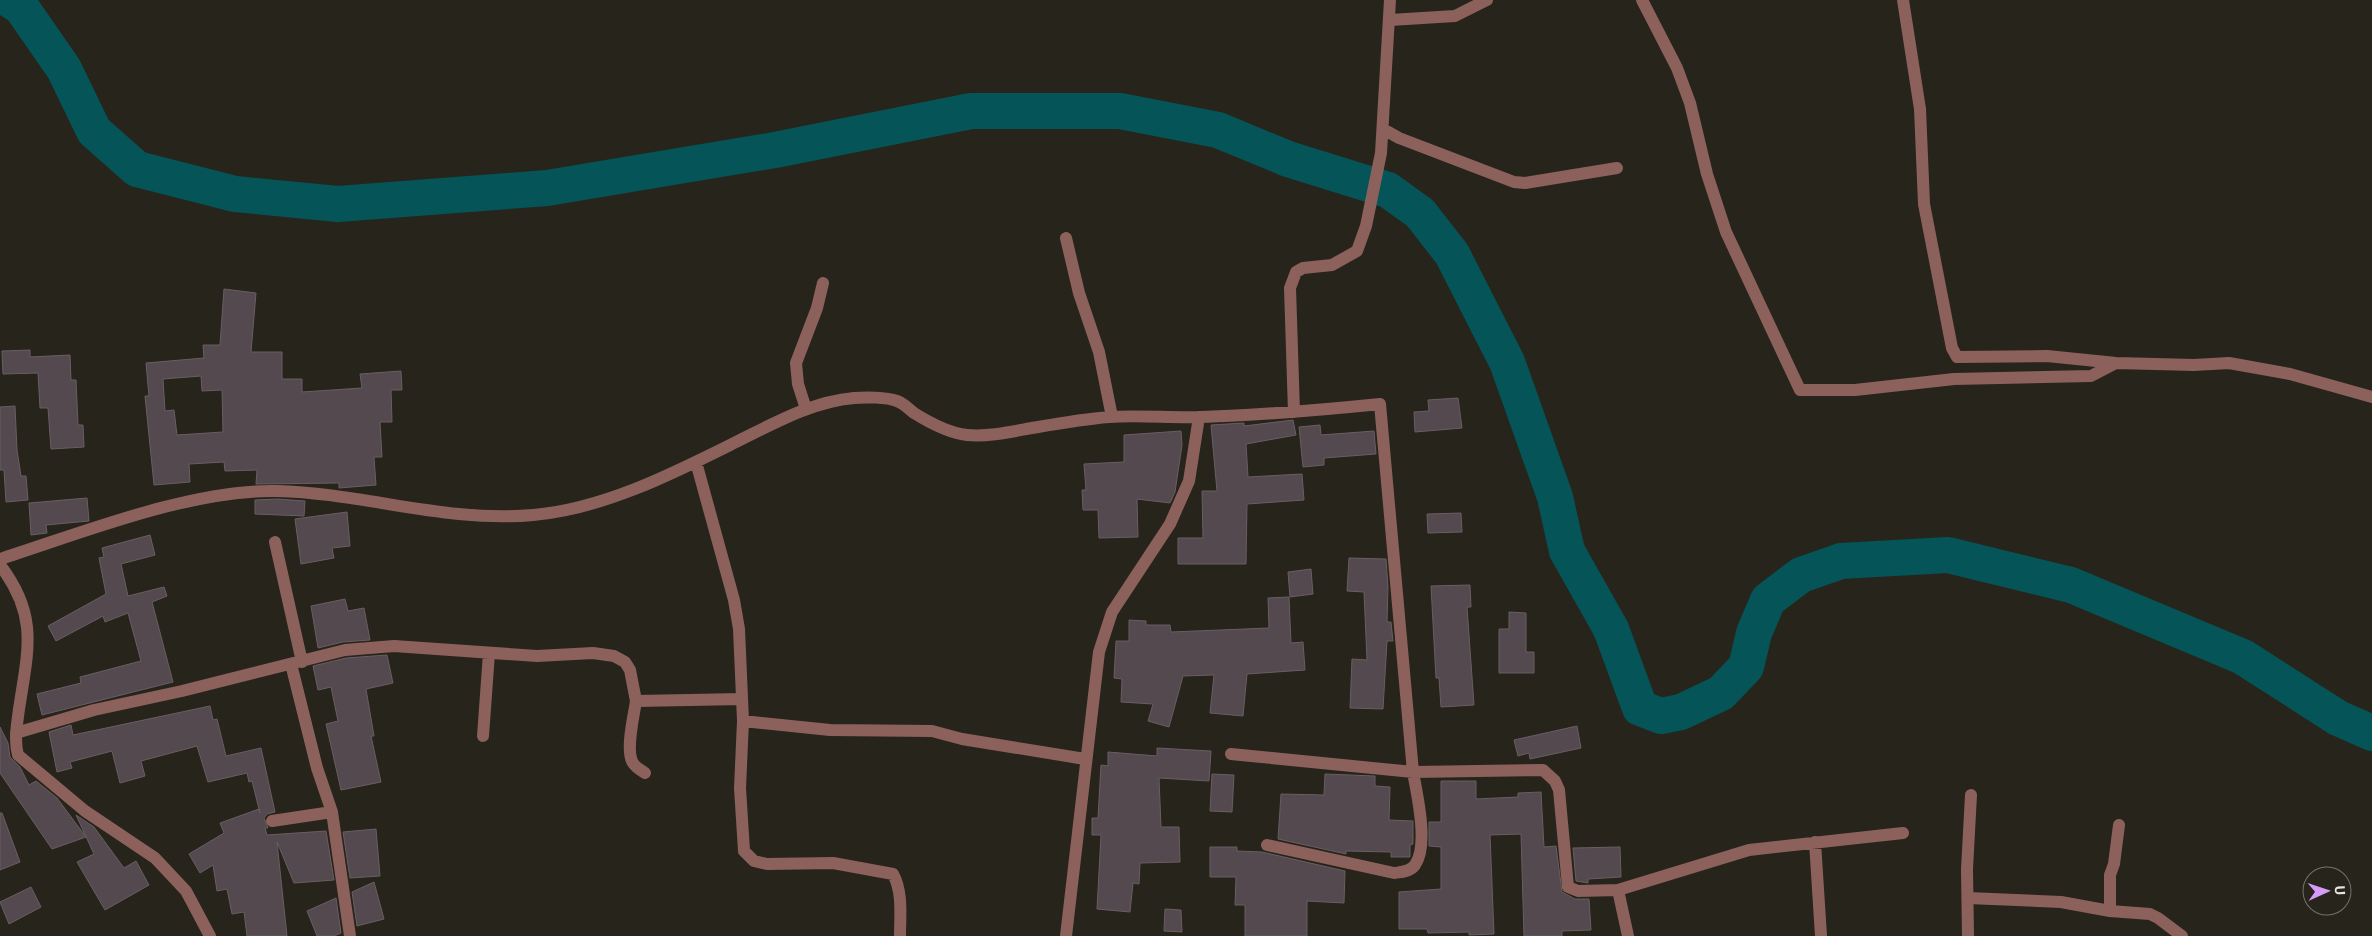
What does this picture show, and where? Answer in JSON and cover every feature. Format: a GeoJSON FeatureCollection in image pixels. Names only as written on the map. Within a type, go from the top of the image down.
{"type":"FeatureCollection","features":[{"type":"Feature","properties":{"kind":"street"},"geometry":{"type":"LineString","coordinates":[[1294,412],[1290,288],[1296,272],[1303,268],[1332,265],[1357,251],[1366,226],[1381,153],[1390,0]]}},
{"type":"Feature","properties":{"kind":"street"},"geometry":{"type":"LineString","coordinates":[[1390,20],[1455,16],[1487,0]]}},
{"type":"Feature","properties":{"kind":"street"},"geometry":{"type":"LineString","coordinates":[[1642,0],[1677,68],[1690,103],[1707,174],[1726,232],[1800,390],[1855,390],[1954,379],[2091,376],[2116,363]]}},
{"type":"Feature","properties":{"kind":"street"},"geometry":{"type":"LineString","coordinates":[[1903,0],[1920,109],[1924,204],[1954,354],[1960,358],[2047,356],[2116,363],[2194,365],[2229,363],[2290,374],[2372,397]]}},
{"type":"Feature","properties":{"kind":"street"},"geometry":{"type":"LineString","coordinates":[[1383,129],[1404,140],[1514,182],[1525,183],[1617,168]]}},
{"type":"Feature","properties":{"kind":"street"},"geometry":{"type":"LineString","coordinates":[[1066,238],[1079,293],[1099,352],[1112,417]]}},
{"type":"Feature","properties":{"kind":"street"},"geometry":{"type":"LineString","coordinates":[[806,409],[798,384],[796,363],[817,308],[823,283]]}},
{"type":"Feature","properties":{"kind":"street"},"geometry":{"type":"LineString","coordinates":[[0,560],[150,512],[239,493],[276,491],[335,496],[432,512],[496,516],[532,515],[564,511],[609,498],[696,462],[777,420],[806,409],[857,398],[896,401],[939,427],[964,435],[994,435],[1061,423],[1112,417],[1199,417],[1294,412],[1380,404],[1413,772],[1422,828],[1420,848],[1415,865],[1407,872],[1386,872],[1267,845]]}},
{"type":"Feature","properties":{"kind":"street"},"geometry":{"type":"LineString","coordinates":[[1066,936],[1100,652],[1112,612],[1170,524],[1189,481],[1199,417]]}},
{"type":"Feature","properties":{"kind":"street"},"geometry":{"type":"LineString","coordinates":[[696,462],[734,600],[741,657],[743,721],[740,788],[742,844],[746,855],[754,861],[767,864],[833,863],[893,874],[897,881],[900,899],[900,936]]}},
{"type":"Feature","properties":{"kind":"street"},"geometry":{"type":"LineString","coordinates":[[275,542],[317,768],[332,812],[350,936]]}},
{"type":"Feature","properties":{"kind":"street"},"geometry":{"type":"LineString","coordinates":[[0,565],[16,587],[27,614],[28,645],[16,733],[18,755],[22,761],[85,811],[155,858],[186,891],[210,936]]}},
{"type":"Feature","properties":{"kind":"street"},"geometry":{"type":"LineString","coordinates":[[16,733],[94,710],[182,691],[345,650],[394,646],[537,656],[598,654],[618,657],[630,670],[636,701],[630,758],[635,766],[645,773]]}},
{"type":"Feature","properties":{"kind":"street"},"geometry":{"type":"LineString","coordinates":[[483,736],[489,653]]}},
{"type":"Feature","properties":{"kind":"street"},"geometry":{"type":"LineString","coordinates":[[636,701],[742,699]]}},
{"type":"Feature","properties":{"kind":"street"},"geometry":{"type":"LineString","coordinates":[[743,721],[830,730],[932,731],[962,739],[1086,759]]}},
{"type":"Feature","properties":{"kind":"street"},"geometry":{"type":"LineString","coordinates":[[1231,754],[1413,772],[1543,770],[1555,781],[1559,790],[1568,887],[1578,891],[1618,890],[1749,850],[1903,833]]}},
{"type":"Feature","properties":{"kind":"street"},"geometry":{"type":"LineString","coordinates":[[1968,936],[1967,869],[1971,795]]}},
{"type":"Feature","properties":{"kind":"street"},"geometry":{"type":"LineString","coordinates":[[272,822],[332,812]]}},
{"type":"Feature","properties":{"kind":"street"},"geometry":{"type":"LineString","coordinates":[[2110,911],[2110,874],[2114,864],[2119,825]]}},
{"type":"Feature","properties":{"kind":"street"},"geometry":{"type":"LineString","coordinates":[[1814,842],[1821,936]]}},
{"type":"Feature","properties":{"kind":"street"},"geometry":{"type":"LineString","coordinates":[[1618,890],[1628,936]]}},
{"type":"Feature","properties":{"kind":"street"},"geometry":{"type":"LineString","coordinates":[[1968,898],[2061,902],[2110,911],[2150,914],[2182,936]]}},
{"type":"Feature","properties":{"kind":"building"},"geometry":{"type":"Polygon","coordinates":[[[224,289],[256,293],[251,352],[282,352],[282,379],[302,379],[302,392],[362,388],[360,374],[401,371],[402,390],[391,390],[392,422],[380,422],[382,457],[374,457],[376,485],[339,488],[339,483],[256,484],[257,470],[225,471],[224,462],[189,464],[190,482],[154,485],[145,396],[149,396],[146,363],[204,358],[203,345],[220,345],[224,289]],[[201,376],[163,379],[165,411],[174,410],[177,435],[223,432],[222,390],[202,391],[201,376]]]}},
{"type":"Feature","properties":{"kind":"building"},"geometry":{"type":"Polygon","coordinates":[[[30,350],[30,357],[70,355],[71,380],[76,380],[78,425],[83,425],[84,447],[51,449],[48,408],[40,408],[38,373],[3,374],[2,351],[30,350]]]}},
{"type":"Feature","properties":{"kind":"building"},"geometry":{"type":"Polygon","coordinates":[[[1458,398],[1462,428],[1415,432],[1414,412],[1429,411],[1428,400],[1458,398]]]}},
{"type":"Feature","properties":{"kind":"building"},"geometry":{"type":"Polygon","coordinates":[[[15,406],[17,450],[21,476],[26,476],[28,500],[6,502],[4,470],[0,470],[0,407],[15,406]]]}},
{"type":"Feature","properties":{"kind":"building"},"geometry":{"type":"Polygon","coordinates":[[[1293,420],[1296,435],[1246,444],[1248,477],[1302,474],[1304,500],[1247,504],[1246,564],[1178,564],[1178,538],[1203,538],[1202,491],[1217,491],[1211,425],[1244,423],[1244,426],[1293,420]]]}},
{"type":"Feature","properties":{"kind":"building"},"geometry":{"type":"Polygon","coordinates":[[[1320,425],[1321,435],[1374,431],[1376,454],[1324,458],[1324,465],[1303,467],[1299,427],[1320,425]]]}},
{"type":"Feature","properties":{"kind":"building"},"geometry":{"type":"Polygon","coordinates":[[[1181,431],[1182,445],[1175,492],[1170,503],[1137,499],[1138,537],[1099,538],[1098,510],[1083,510],[1082,490],[1086,490],[1084,464],[1124,462],[1124,435],[1181,431]]]}},
{"type":"Feature","properties":{"kind":"building"},"geometry":{"type":"Polygon","coordinates":[[[87,498],[89,521],[46,525],[47,533],[31,535],[29,503],[87,498]]]}},
{"type":"Feature","properties":{"kind":"building"},"geometry":{"type":"Polygon","coordinates":[[[255,500],[305,501],[304,516],[255,514],[255,500]]]}},
{"type":"Feature","properties":{"kind":"building"},"geometry":{"type":"Polygon","coordinates":[[[347,512],[350,546],[332,548],[334,558],[301,564],[295,519],[347,512]]]}},
{"type":"Feature","properties":{"kind":"building"},"geometry":{"type":"Polygon","coordinates":[[[1461,513],[1462,532],[1428,533],[1427,514],[1461,513]]]}},
{"type":"Feature","properties":{"kind":"building"},"geometry":{"type":"Polygon","coordinates":[[[150,535],[155,555],[121,564],[128,596],[164,587],[167,596],[152,602],[173,682],[42,715],[37,694],[81,683],[80,677],[141,661],[128,613],[105,622],[103,616],[56,641],[48,626],[106,594],[99,558],[104,557],[102,548],[150,535]]]}},
{"type":"Feature","properties":{"kind":"building"},"geometry":{"type":"Polygon","coordinates":[[[1349,558],[1386,559],[1388,587],[1387,622],[1391,622],[1393,641],[1387,641],[1383,709],[1350,708],[1352,659],[1367,660],[1364,592],[1347,591],[1349,558]]]}},
{"type":"Feature","properties":{"kind":"building"},"geometry":{"type":"Polygon","coordinates":[[[1311,569],[1313,594],[1290,597],[1288,572],[1311,569]]]}},
{"type":"Feature","properties":{"kind":"building"},"geometry":{"type":"Polygon","coordinates":[[[1470,585],[1471,607],[1467,607],[1474,705],[1441,707],[1439,678],[1436,678],[1431,586],[1470,585]]]}},
{"type":"Feature","properties":{"kind":"building"},"geometry":{"type":"Polygon","coordinates":[[[1289,597],[1291,643],[1303,642],[1305,670],[1247,674],[1243,716],[1210,713],[1214,675],[1183,676],[1169,727],[1148,721],[1153,704],[1121,702],[1122,679],[1114,678],[1116,641],[1129,641],[1129,620],[1146,621],[1146,625],[1170,625],[1171,632],[1269,628],[1268,598],[1289,597]]]}},
{"type":"Feature","properties":{"kind":"building"},"geometry":{"type":"Polygon","coordinates":[[[345,599],[348,611],[364,608],[370,640],[343,642],[318,648],[311,606],[345,599]]]}},
{"type":"Feature","properties":{"kind":"building"},"geometry":{"type":"Polygon","coordinates":[[[1509,612],[1526,613],[1526,652],[1534,652],[1534,673],[1499,673],[1499,629],[1509,629],[1509,612]]]}},
{"type":"Feature","properties":{"kind":"building"},"geometry":{"type":"Polygon","coordinates":[[[387,655],[393,683],[366,689],[374,736],[371,736],[381,782],[341,790],[326,724],[338,721],[331,687],[318,690],[313,666],[346,658],[387,655]]]}},
{"type":"Feature","properties":{"kind":"building"},"geometry":{"type":"Polygon","coordinates":[[[210,706],[213,720],[217,719],[226,756],[261,748],[275,812],[267,814],[264,818],[268,828],[265,828],[267,835],[326,831],[334,880],[294,883],[277,842],[287,936],[247,936],[244,912],[232,914],[227,889],[217,891],[213,865],[200,873],[189,854],[224,833],[220,823],[259,809],[252,781],[249,782],[247,773],[208,782],[197,746],[141,761],[145,776],[120,783],[112,751],[70,762],[72,768],[57,772],[49,732],[71,725],[73,735],[210,706]]]}},
{"type":"Feature","properties":{"kind":"building"},"geometry":{"type":"Polygon","coordinates":[[[1577,726],[1581,748],[1530,759],[1529,753],[1518,756],[1514,740],[1577,726]]]}},
{"type":"Feature","properties":{"kind":"building"},"geometry":{"type":"Polygon","coordinates":[[[0,727],[8,743],[10,757],[20,767],[29,785],[36,781],[57,798],[86,837],[52,849],[0,773],[0,727]]]}},
{"type":"Feature","properties":{"kind":"building"},"geometry":{"type":"Polygon","coordinates":[[[1157,748],[1211,751],[1209,781],[1159,778],[1161,827],[1179,827],[1180,862],[1140,863],[1139,884],[1133,883],[1130,912],[1097,909],[1101,835],[1092,835],[1092,818],[1098,818],[1101,765],[1108,766],[1108,752],[1157,756],[1157,748]]]}},
{"type":"Feature","properties":{"kind":"building"},"geometry":{"type":"Polygon","coordinates":[[[1212,774],[1234,775],[1232,812],[1210,811],[1212,774]]]}},
{"type":"Feature","properties":{"kind":"building"},"geometry":{"type":"Polygon","coordinates":[[[1325,774],[1375,776],[1375,786],[1390,787],[1389,820],[1413,821],[1413,844],[1410,845],[1410,857],[1391,857],[1391,852],[1346,851],[1346,854],[1278,839],[1281,794],[1324,795],[1325,774]]]}},
{"type":"Feature","properties":{"kind":"building"},"geometry":{"type":"Polygon","coordinates":[[[1441,781],[1476,781],[1476,799],[1518,797],[1518,793],[1541,792],[1544,847],[1556,846],[1562,892],[1575,899],[1589,899],[1591,930],[1562,931],[1562,936],[1524,936],[1521,834],[1490,835],[1494,934],[1469,935],[1469,932],[1428,933],[1427,929],[1399,929],[1399,892],[1441,889],[1441,847],[1429,846],[1429,822],[1441,822],[1441,781]]]}},
{"type":"Feature","properties":{"kind":"building"},"geometry":{"type":"Polygon","coordinates":[[[0,813],[2,813],[20,862],[0,870],[0,813]]]}},
{"type":"Feature","properties":{"kind":"building"},"geometry":{"type":"Polygon","coordinates":[[[76,815],[94,827],[124,868],[136,861],[149,885],[105,910],[77,862],[94,854],[76,815]]]}},
{"type":"Feature","properties":{"kind":"building"},"geometry":{"type":"Polygon","coordinates":[[[376,829],[380,876],[350,878],[343,832],[376,829]]]}},
{"type":"Feature","properties":{"kind":"building"},"geometry":{"type":"Polygon","coordinates":[[[1210,847],[1237,847],[1237,851],[1262,852],[1345,871],[1344,903],[1307,901],[1307,936],[1245,936],[1245,905],[1235,905],[1236,877],[1210,877],[1210,847]]]}},
{"type":"Feature","properties":{"kind":"building"},"geometry":{"type":"Polygon","coordinates":[[[1620,847],[1621,877],[1588,879],[1588,883],[1576,881],[1573,848],[1620,847]]]}},
{"type":"Feature","properties":{"kind":"building"},"geometry":{"type":"Polygon","coordinates":[[[374,882],[384,919],[357,926],[352,892],[374,882]]]}},
{"type":"Feature","properties":{"kind":"building"},"geometry":{"type":"Polygon","coordinates":[[[31,887],[41,907],[9,924],[0,902],[31,887]]]}},
{"type":"Feature","properties":{"kind":"building"},"geometry":{"type":"Polygon","coordinates":[[[336,898],[341,933],[334,936],[317,936],[307,911],[336,898]]]}},
{"type":"Feature","properties":{"kind":"building"},"geometry":{"type":"Polygon","coordinates":[[[1165,909],[1181,910],[1182,932],[1164,931],[1165,909]]]}},
{"type":"Feature","properties":{"kind":"waterway"},"geometry":{"type":"LineString","coordinates":[[10,0],[21,7],[64,69],[94,131],[137,169],[235,194],[338,204],[547,188],[775,150],[971,111],[1120,111],[1218,130],[1288,159],[1388,190],[1420,213],[1452,254],[1507,362],[1555,497],[1567,551],[1611,629],[1640,708],[1661,716],[1681,712],[1721,693],[1746,667],[1754,633],[1768,600],[1801,575],[1841,561],[1948,555],[2071,585],[2243,657],[2338,718],[2372,733]]}}]}
